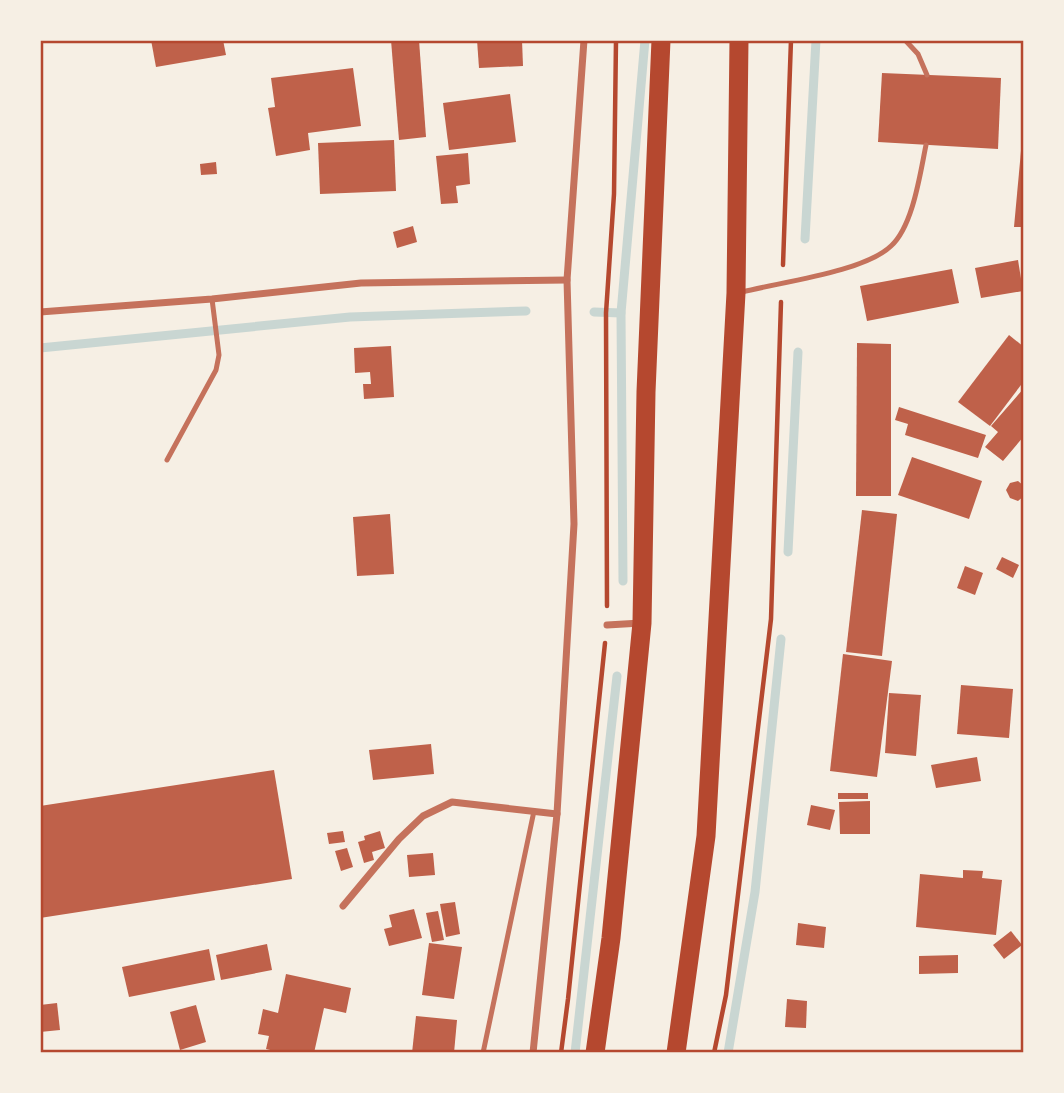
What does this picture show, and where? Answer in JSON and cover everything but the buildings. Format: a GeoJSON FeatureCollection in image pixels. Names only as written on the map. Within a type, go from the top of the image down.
{"type":"FeatureCollection","features":[{"type":"Feature","properties":{"kind":"highway"},"geometry":{"type":"LineString","coordinates":[[595,1053],[611,938],[642,623],[647,364],[661,40]]}},
{"type":"Feature","properties":{"kind":"highway"},"geometry":{"type":"LineString","coordinates":[[676,1053],[706,836],[736,293],[739,40]]}},
{"type":"Feature","properties":{"kind":"street"},"geometry":{"type":"LineString","coordinates":[[533,1053],[557,814],[574,524],[567,280],[584,40]]}},
{"type":"Feature","properties":{"kind":"street"},"geometry":{"type":"LineString","coordinates":[[40,312],[212,299],[361,283],[567,280]]}},
{"type":"Feature","properties":{"kind":"street"},"geometry":{"type":"LineString","coordinates":[[607,625],[642,623]]}},
{"type":"Feature","properties":{"kind":"street"},"geometry":{"type":"LineString","coordinates":[[342,906],[399,839],[423,816],[452,802],[557,814]]}},
{"type":"Feature","properties":{"kind":"lane"},"geometry":{"type":"LineString","coordinates":[[905,40],[918,54],[927,75]]}},
{"type":"Feature","properties":{"kind":"lane"},"geometry":{"type":"LineString","coordinates":[[736,293],[861,265],[892,246],[909,217],[926,145]]}},
{"type":"Feature","properties":{"kind":"lane"},"geometry":{"type":"LineString","coordinates":[[167,460],[216,370],[219,355],[212,299]]}},
{"type":"Feature","properties":{"kind":"lane"},"geometry":{"type":"LineString","coordinates":[[482,1053],[534,811]]}},
{"type":"Feature","properties":{"kind":"path"},"geometry":{"type":"LineString","coordinates":[[561,1053],[607,625],[606,313],[614,194],[616,40]]}},
{"type":"Feature","properties":{"kind":"path"},"geometry":{"type":"LineString","coordinates":[[714,1053],[726,995],[771,619],[791,40]]}},
{"type":"Feature","properties":{"kind":"waterway"},"geometry":{"type":"LineString","coordinates":[[623,581],[621,313],[645,40]]}},
{"type":"Feature","properties":{"kind":"waterway"},"geometry":{"type":"LineString","coordinates":[[805,239],[816,40]]}},
{"type":"Feature","properties":{"kind":"waterway"},"geometry":{"type":"LineString","coordinates":[[40,348],[350,317],[526,311]]}},
{"type":"Feature","properties":{"kind":"waterway"},"geometry":{"type":"LineString","coordinates":[[594,312],[621,313]]}},
{"type":"Feature","properties":{"kind":"waterway"},"geometry":{"type":"LineString","coordinates":[[788,552],[798,352]]}},
{"type":"Feature","properties":{"kind":"waterway"},"geometry":{"type":"LineString","coordinates":[[728,1053],[755,892],[781,639]]}},
{"type":"Feature","properties":{"kind":"waterway"},"geometry":{"type":"LineString","coordinates":[[575,1053],[617,676]]}}]}
